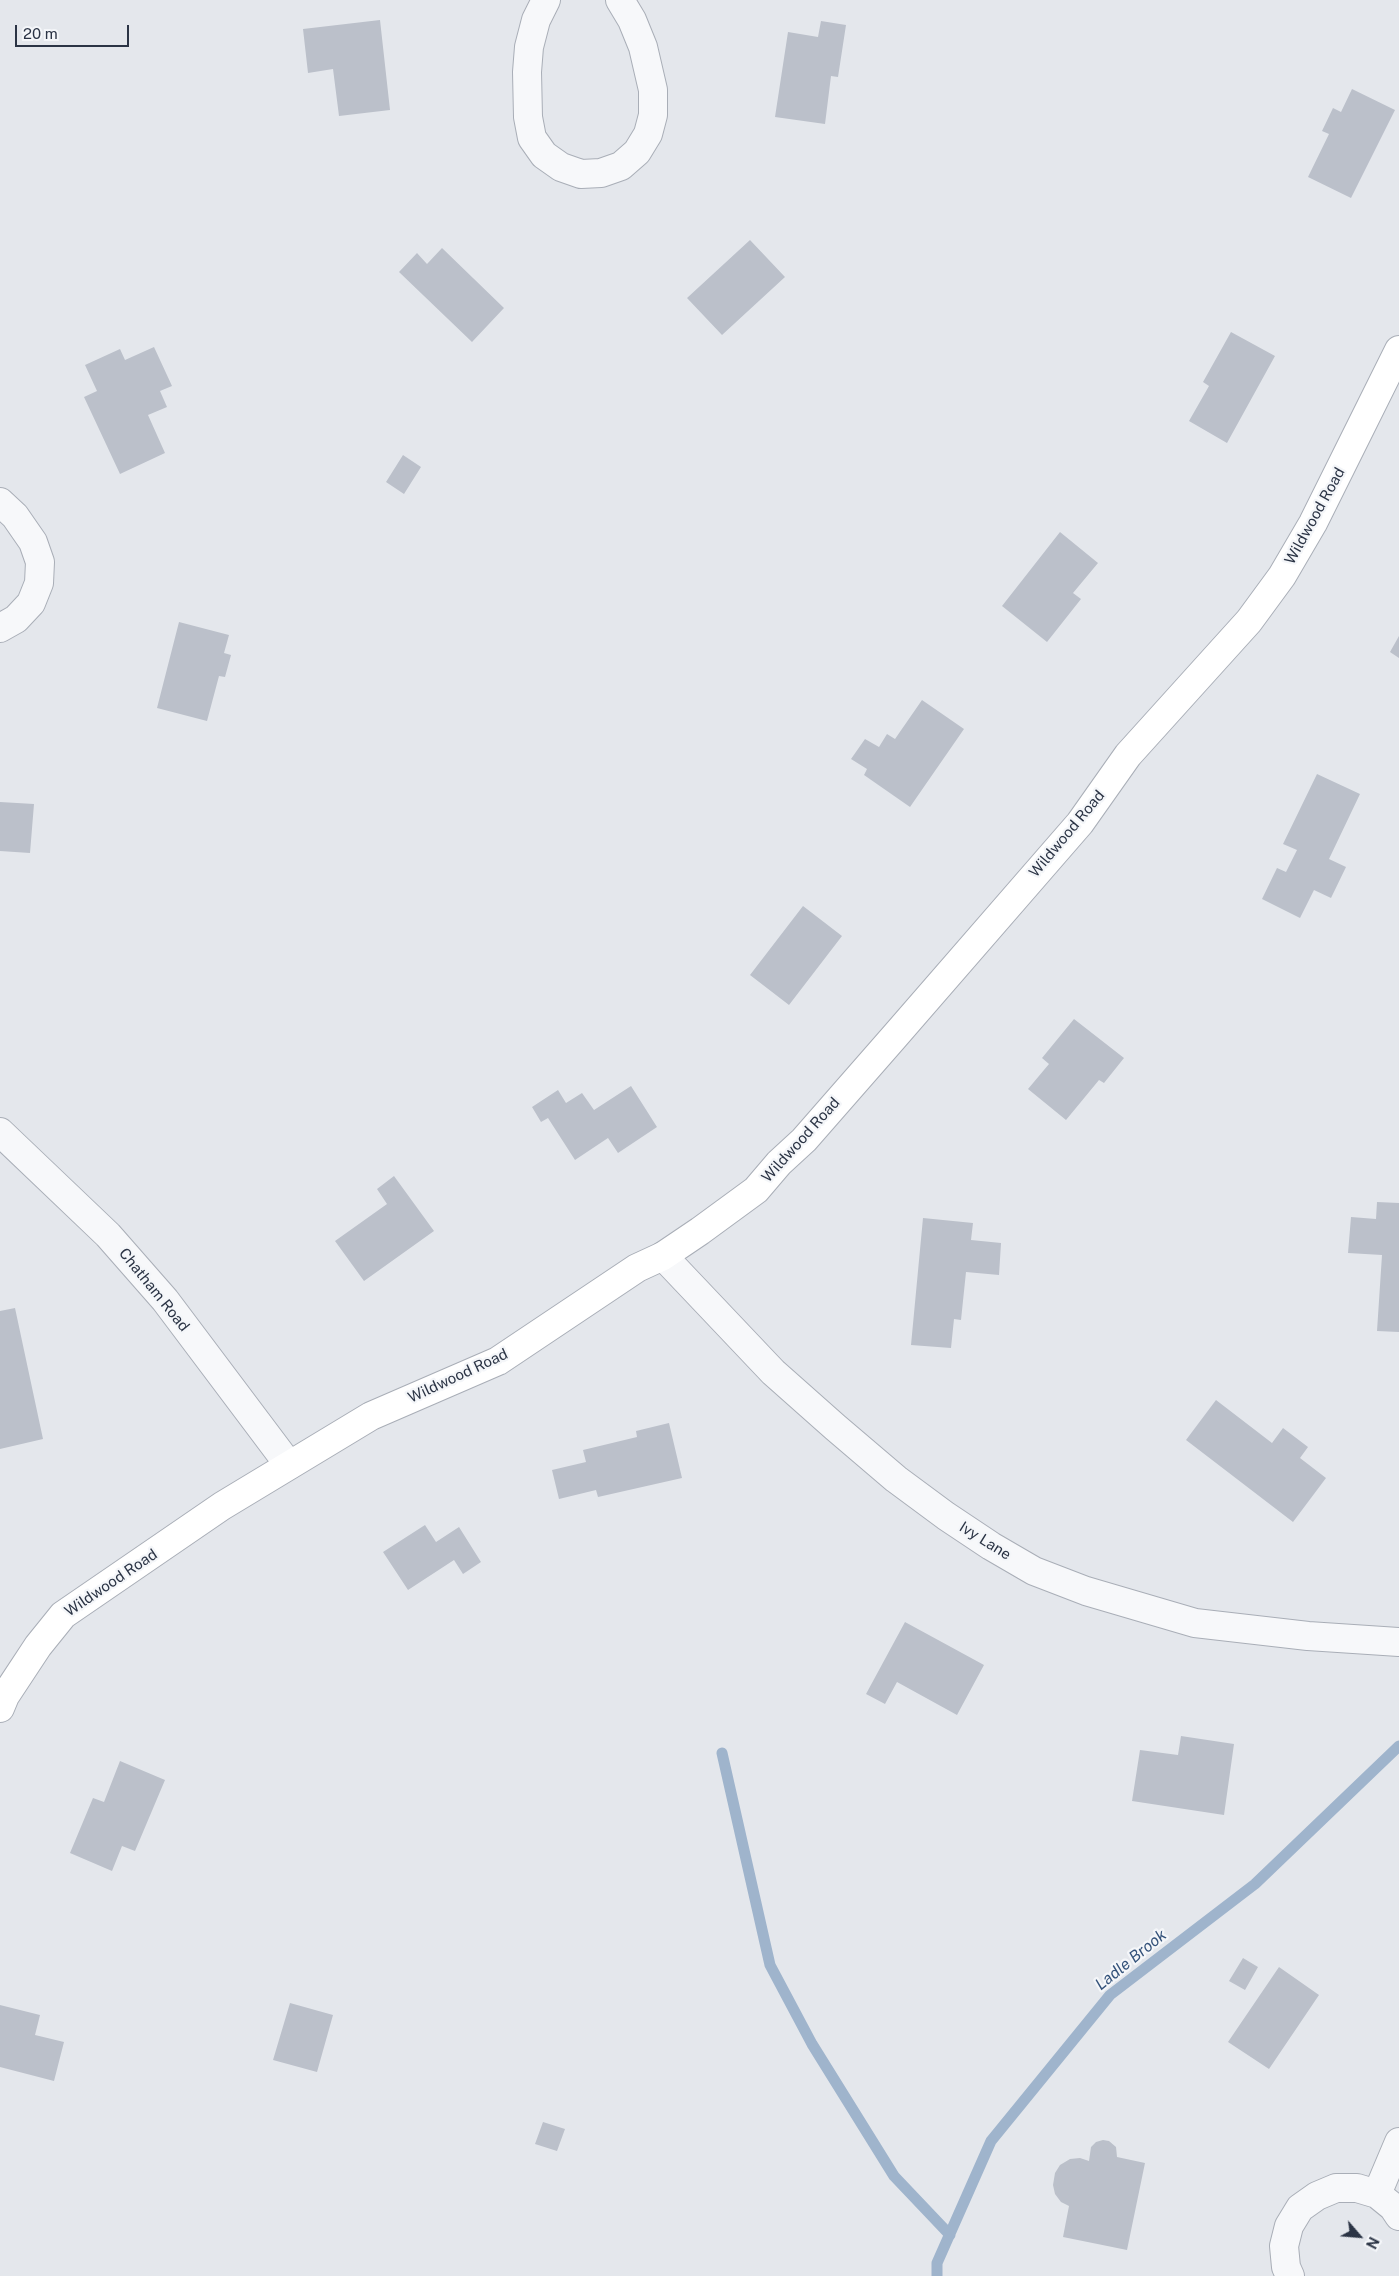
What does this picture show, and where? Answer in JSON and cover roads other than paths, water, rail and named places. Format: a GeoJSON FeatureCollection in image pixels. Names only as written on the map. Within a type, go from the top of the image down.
{"type":"FeatureCollection","features":[{"type":"Feature","properties":{"kind":"street"},"geometry":{"type":"LineString","coordinates":[[546,0],[536,20],[529,47],[527,72],[528,117],[532,138],[544,155],[560,167],[581,174],[601,173],[621,166],[637,152],[648,134],[654,115],[653,90],[643,47],[632,20],[620,0]]}},
{"type":"Feature","properties":{"kind":"street","name":"Wildwood Road"},"geometry":{"type":"LineString","coordinates":[[0,1708],[5,1696],[38,1646],[63,1615],[222,1506],[371,1416],[498,1361],[637,1268],[663,1256],[756,1190],[778,1163],[804,1140],[1080,823],[1128,755],[1249,621],[1282,576],[1313,523],[1399,350]]}},
{"type":"Feature","properties":{"kind":"street"},"geometry":{"type":"LineString","coordinates":[[0,502],[15,516],[33,542],[40,562],[39,583],[31,604],[16,619],[0,628]]}},
{"type":"Feature","properties":{"kind":"street","name":"Chatham Road"},"geometry":{"type":"LineString","coordinates":[[0,1132],[108,1235],[165,1300],[289,1465]]}},
{"type":"Feature","properties":{"kind":"street","name":"Ivy Lane"},"geometry":{"type":"LineString","coordinates":[[663,1256],[772,1372],[896,1479],[946,1516],[991,1546],[1034,1571],[1086,1591],[1195,1624],[1308,1636],[1399,1642]]}},
{"type":"Feature","properties":{"kind":"street"},"geometry":{"type":"LineString","coordinates":[[1376,2194],[1399,2142]]}},
{"type":"Feature","properties":{"kind":"street"},"geometry":{"type":"LineString","coordinates":[[1290,2276],[1286,2267],[1284,2246],[1289,2226],[1300,2208],[1317,2196],[1336,2188],[1357,2188],[1376,2194],[1394,2207],[1399,2216]]}},
{"type":"Feature","properties":{"kind":"waterway","name":"Ladle Brook"},"geometry":{"type":"LineString","coordinates":[[937,2276],[937,2263],[991,2141],[1110,1995],[1255,1884],[1399,1746]]}},
{"type":"Feature","properties":{"kind":"waterway"},"geometry":{"type":"LineString","coordinates":[[722,1753],[770,1965],[812,2044],[894,2176],[950,2235]]}}]}
